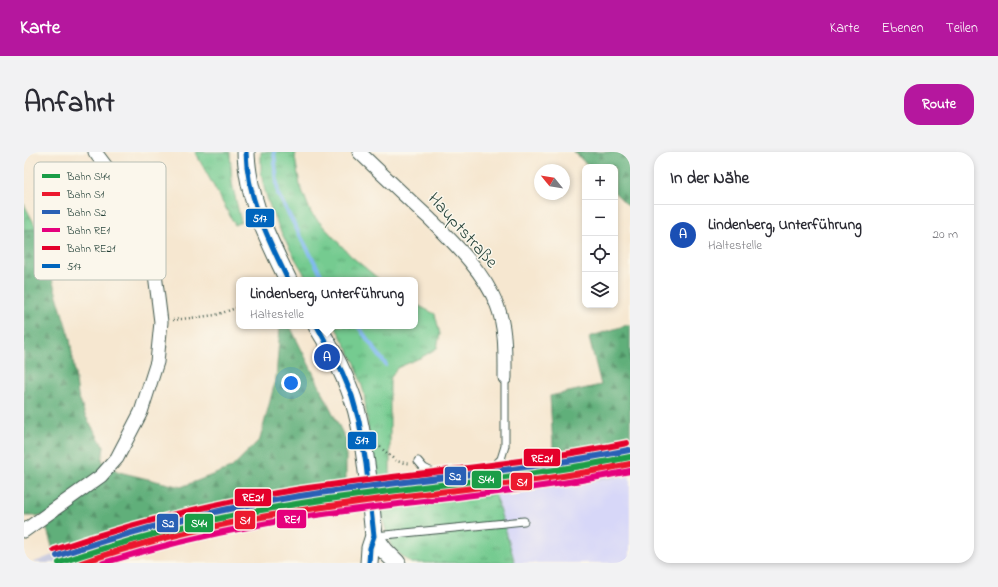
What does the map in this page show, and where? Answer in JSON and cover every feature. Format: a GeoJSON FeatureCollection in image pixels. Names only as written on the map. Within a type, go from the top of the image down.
{"type":"FeatureCollection","features":[{"type":"Feature","properties":{"kind":"street"},"geometry":{"type":"LineString","coordinates":[[95,152],[102,162]]}},
{"type":"Feature","properties":{"kind":"street"},"geometry":{"type":"LineString","coordinates":[[246,152],[254,204],[263,228],[287,277]]}},
{"type":"Feature","properties":{"kind":"street","name":"Hauptstraße"},"geometry":{"type":"LineString","coordinates":[[359,152],[449,239],[467,258],[490,290],[497,304],[504,333],[505,378]]}},
{"type":"Feature","properties":{"kind":"street"},"geometry":{"type":"LineString","coordinates":[[24,531],[101,476],[117,458],[141,412],[157,362],[161,322],[156,280]]}},
{"type":"Feature","properties":{"kind":"street"},"geometry":{"type":"LineString","coordinates":[[319,329],[345,380],[359,420],[380,549],[397,563]]}},
{"type":"Feature","properties":{"kind":"street"},"geometry":{"type":"LineString","coordinates":[[369,563],[369,556],[380,549]]}},
{"type":"Feature","properties":{"kind":"lane"},"geometry":{"type":"LineString","coordinates":[[418,461],[424,468],[436,474],[493,467],[501,459],[505,446],[505,378]]}},
{"type":"Feature","properties":{"kind":"lane"},"geometry":{"type":"LineString","coordinates":[[380,549],[524,522]]}},
{"type":"Feature","properties":{"kind":"path"},"geometry":{"type":"LineString","coordinates":[[173,320],[216,315],[236,308]]}},
{"type":"Feature","properties":{"kind":"path"},"geometry":{"type":"LineString","coordinates":[[362,436],[372,437],[380,448],[396,461],[424,468]]}},
{"type":"Feature","properties":{"kind":"shaded area"},"geometry":{"type":"Polygon","coordinates":[[[630,451],[630,475],[560,487],[406,505],[404,483],[554,464],[630,451]]]}},
{"type":"Feature","properties":{"kind":"shaded area"},"geometry":{"type":"Polygon","coordinates":[[[630,475],[630,563],[515,563],[495,494],[560,487],[630,475]]]}},
{"type":"Feature","properties":{"kind":"shaded area"},"geometry":{"type":"Polygon","coordinates":[[[336,490],[339,512],[237,527],[165,544],[111,563],[32,563],[128,526],[277,497],[336,490]]]}},
{"type":"Feature","properties":{"kind":"green space"},"geometry":{"type":"Polygon","coordinates":[[[195,152],[230,152],[232,183],[241,222],[235,225],[195,152]]]}},
{"type":"Feature","properties":{"kind":"green space"},"geometry":{"type":"Polygon","coordinates":[[[261,152],[296,152],[295,158],[300,185],[311,213],[351,256],[376,277],[306,277],[293,256],[272,213],[263,184],[261,152]]]}},
{"type":"Feature","properties":{"kind":"green space"},"geometry":{"type":"Polygon","coordinates":[[[574,152],[630,152],[630,208],[618,196],[618,164],[586,164],[574,152]]]}},
{"type":"Feature","properties":{"kind":"green space"},"geometry":{"type":"Polygon","coordinates":[[[24,204],[34,223],[34,229],[24,230],[24,204]]]}},
{"type":"Feature","properties":{"kind":"green space"},"geometry":{"type":"Polygon","coordinates":[[[34,229],[34,280],[52,280],[70,339],[78,395],[85,415],[104,447],[102,461],[119,472],[181,487],[231,468],[260,439],[276,378],[280,329],[291,329],[346,440],[346,489],[277,497],[128,526],[54,553],[43,516],[24,516],[24,230],[34,229]]]}},
{"type":"Feature","properties":{"kind":"green space"},"geometry":{"type":"Polygon","coordinates":[[[418,306],[435,314],[440,334],[437,348],[422,357],[397,368],[390,379],[390,484],[375,486],[364,393],[355,363],[337,329],[418,329],[418,306]]]}},
{"type":"Feature","properties":{"kind":"green space"},"geometry":{"type":"Polygon","coordinates":[[[630,324],[630,451],[554,464],[550,396],[601,385],[589,337],[630,324]]]}},
{"type":"Feature","properties":{"kind":"green space"},"geometry":{"type":"Polygon","coordinates":[[[495,494],[515,563],[411,563],[391,546],[379,508],[495,494]]]}},
{"type":"Feature","properties":{"kind":"waterway"},"geometry":{"type":"LineString","coordinates":[[274,152],[278,194],[322,277]]}},
{"type":"Feature","properties":{"kind":"waterway"},"geometry":{"type":"LineString","coordinates":[[360,329],[386,365]]}},
{"type":"Feature","properties":{"kind":"rail line","name":"RE21"},"geometry":{"type":"LineString","coordinates":[[54,550],[115,530],[176,514],[270,494],[342,483],[546,457],[627,443]]}},
{"type":"Feature","properties":{"kind":"rail line","name":"S2"},"geometry":{"type":"LineString","coordinates":[[57,556],[117,537],[177,521],[269,501],[341,490],[506,470],[588,458],[629,450]]}},
{"type":"Feature","properties":{"kind":"rail line","name":"S44"},"geometry":{"type":"LineString","coordinates":[[59,563],[119,544],[179,528],[271,508],[343,497],[507,477],[589,465],[630,457]]}},
{"type":"Feature","properties":{"kind":"rail line","name":"S1"},"geometry":{"type":"LineString","coordinates":[[81,563],[144,543],[272,515],[374,500],[557,477],[630,464]]}},
{"type":"Feature","properties":{"kind":"rail line","name":"RE1"},"geometry":{"type":"LineString","coordinates":[[103,563],[177,543],[278,521],[344,511],[508,491],[589,479],[630,471]]}},
{"type":"Feature","properties":{"kind":"transit line","name":"517"},"geometry":{"type":"LineString","coordinates":[[246,152],[250,186],[260,218],[287,277]]}},
{"type":"Feature","properties":{"kind":"transit line","name":"517"},"geometry":{"type":"LineString","coordinates":[[319,329],[342,372],[352,396],[359,421],[366,464],[374,536],[370,548],[369,563]]}},
{"type":"Feature","properties":{"kind":"place","name":"Lindenberg, Unterführung"},"geometry":{"type":"Point","coordinates":[327,357]}}]}
